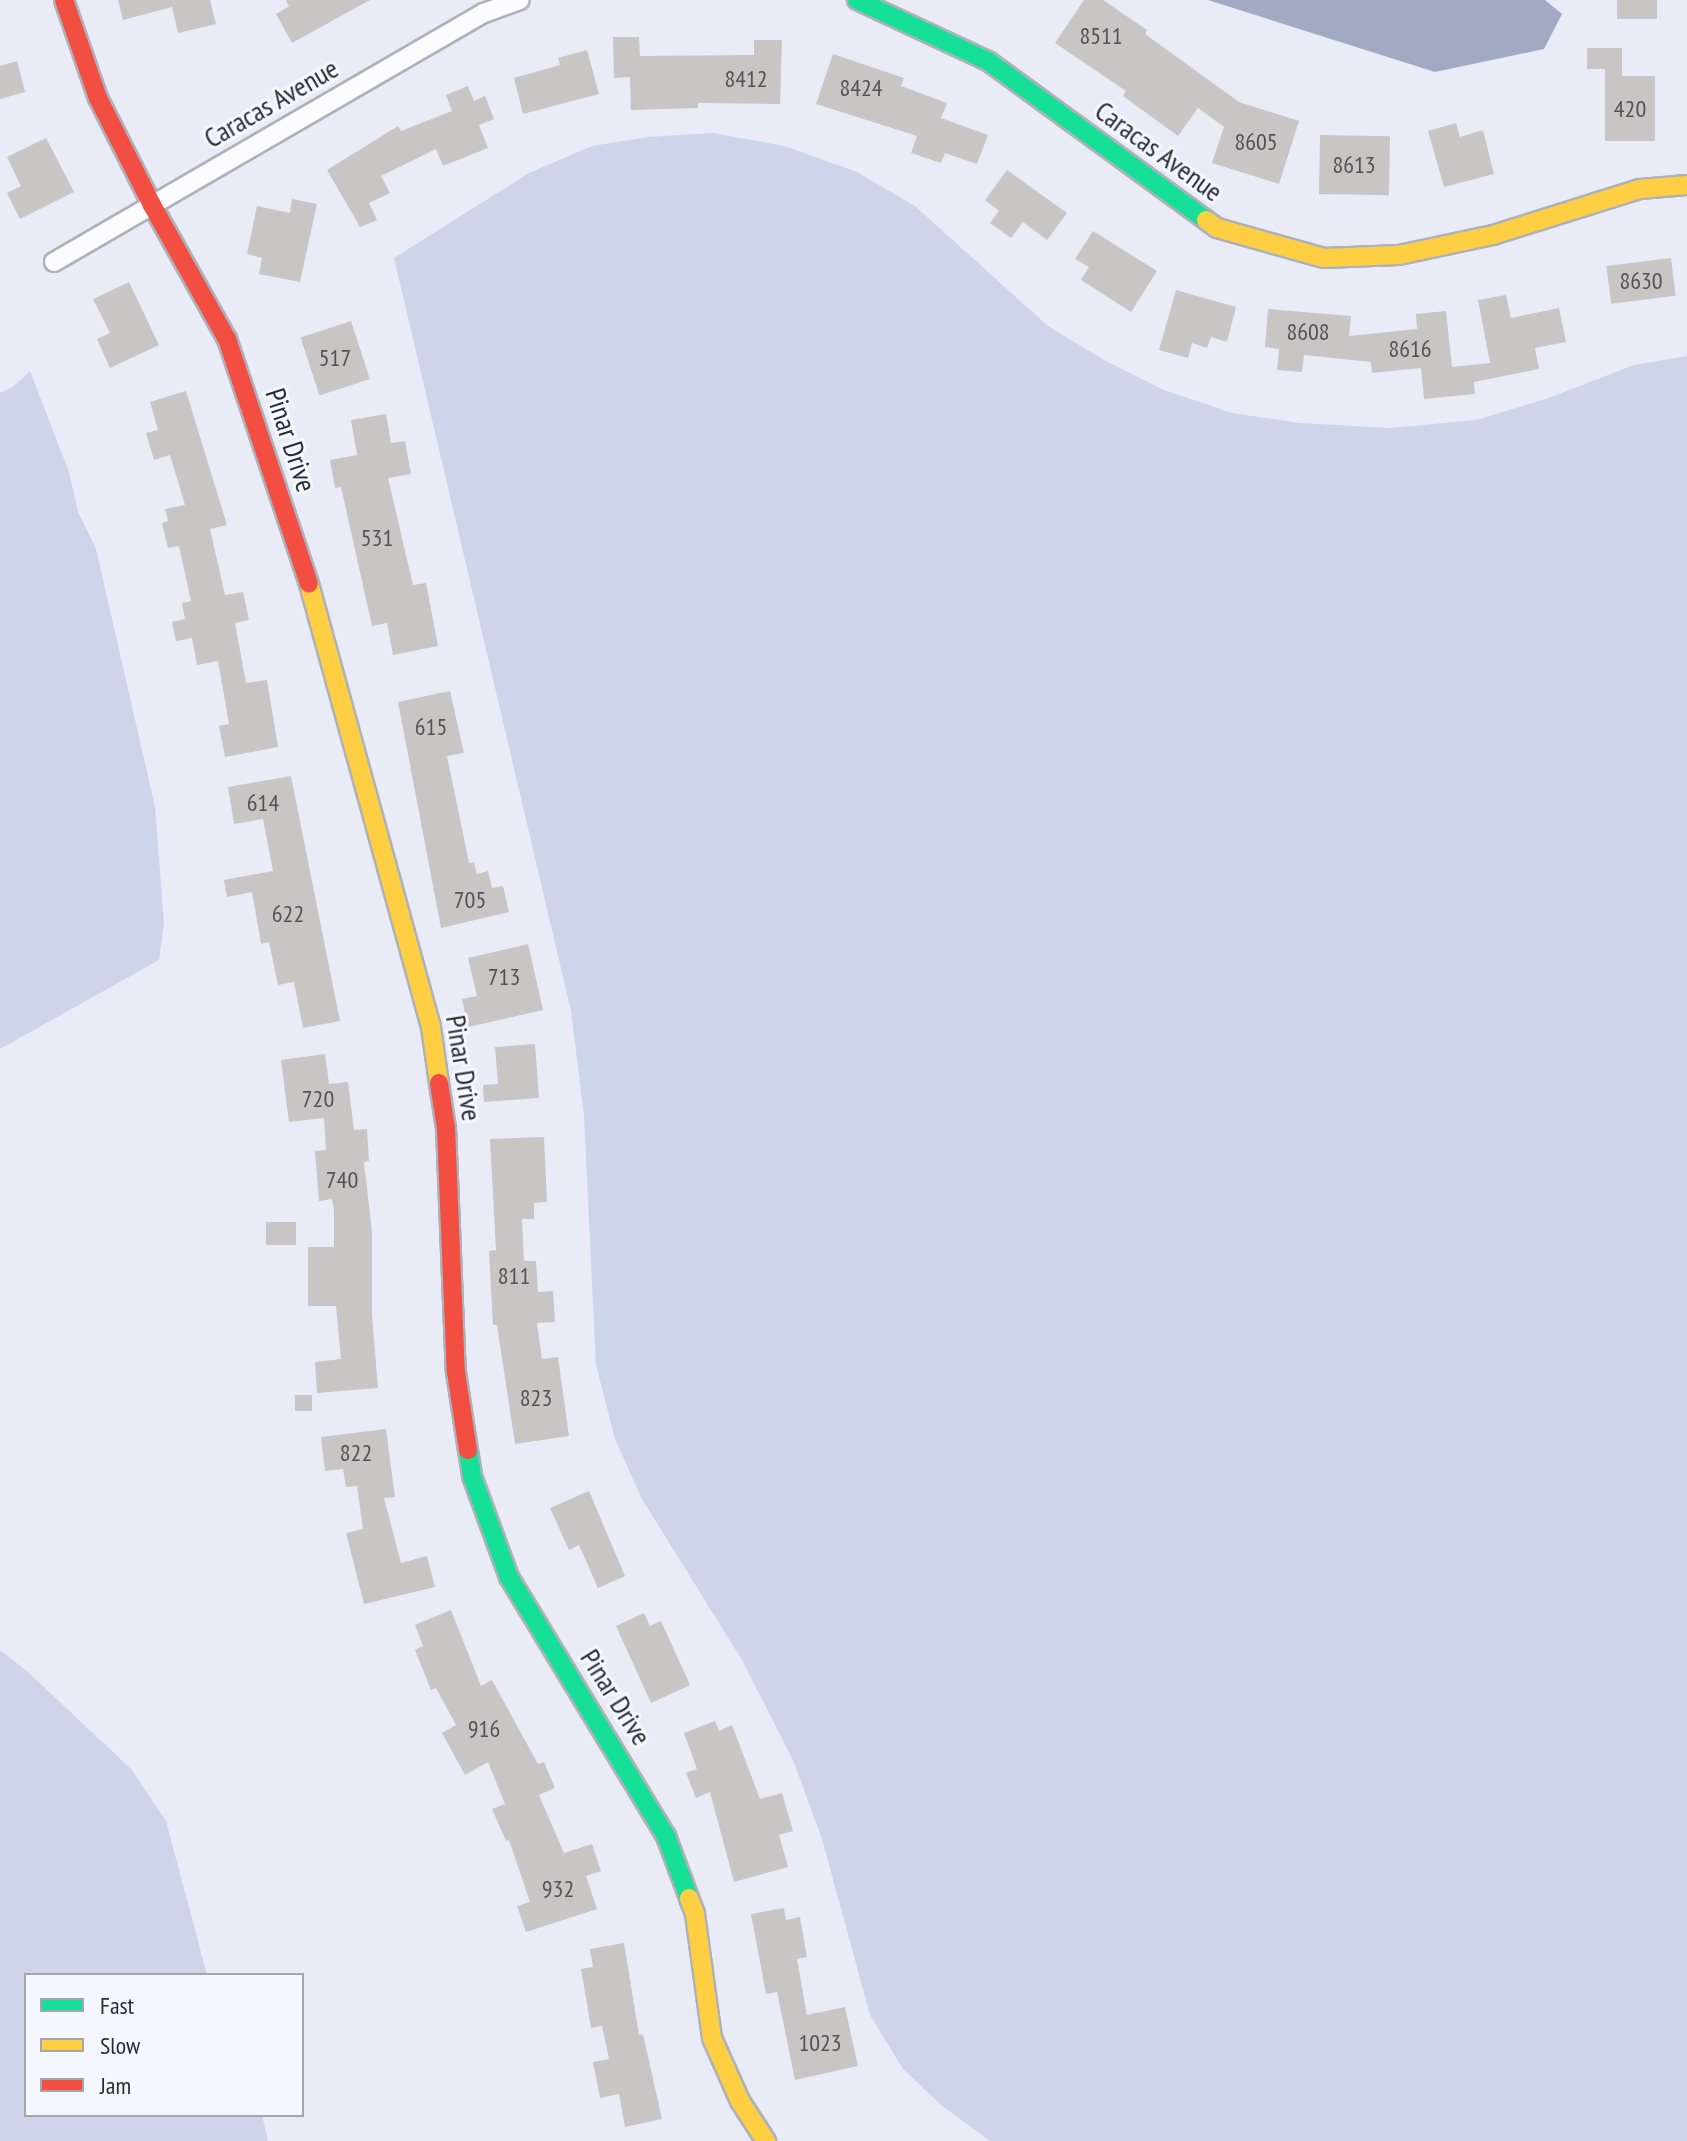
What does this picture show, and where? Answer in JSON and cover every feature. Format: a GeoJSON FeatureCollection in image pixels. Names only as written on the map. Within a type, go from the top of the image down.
{"type":"FeatureCollection","features":[{"type":"Feature","properties":{"kind":"street","name":"Pinar Drive"},"geometry":{"type":"LineString","coordinates":[[64,0],[98,98],[152,205],[227,339],[254,411],[325,631],[431,1027],[446,1128],[456,1372],[472,1476],[509,1577],[666,1836],[695,1914],[712,2038],[740,2101],[766,2141]]}},
{"type":"Feature","properties":{"kind":"street","name":"Caracas Avenue"},"geometry":{"type":"LineString","coordinates":[[54,262],[484,13],[520,0]]}},
{"type":"Feature","properties":{"kind":"street","name":"Caracas Avenue"},"geometry":{"type":"LineString","coordinates":[[857,0],[988,61],[1217,228],[1324,258],[1399,255],[1493,235],[1640,189],[1687,185]]}},
{"type":"Feature","properties":{"kind":"shaded area"},"geometry":{"type":"Polygon","coordinates":[[[1208,0],[1545,0],[1562,14],[1544,49],[1435,72],[1208,0]]]}},
{"type":"Feature","properties":{"kind":"shaded area"},"geometry":{"type":"Polygon","coordinates":[[[713,133],[784,146],[857,172],[915,206],[1048,326],[1104,360],[1164,390],[1232,413],[1300,423],[1391,428],[1476,420],[1546,399],[1634,365],[1687,356],[1687,2141],[990,2141],[941,2105],[903,2069],[870,2015],[822,1839],[793,1760],[742,1660],[642,1499],[615,1439],[596,1365],[584,1116],[571,1011],[394,258],[529,173],[592,146],[648,137],[713,133]]]}},
{"type":"Feature","properties":{"kind":"shaded area"},"geometry":{"type":"Polygon","coordinates":[[[30,371],[69,472],[78,512],[96,549],[155,807],[164,923],[159,960],[0,1049],[0,393],[13,387],[30,371]]]}},
{"type":"Feature","properties":{"kind":"shaded area"},"geometry":{"type":"Polygon","coordinates":[[[0,1650],[28,1672],[131,1769],[166,1821],[206,1973],[24,1973],[24,2117],[262,2117],[268,2141],[0,2141],[0,1650]]]}},
{"type":"Feature","properties":{"kind":"building"},"geometry":{"type":"Polygon","coordinates":[[[118,0],[210,0],[216,24],[178,33],[172,7],[123,20],[118,0]]]}},
{"type":"Feature","properties":{"kind":"building"},"geometry":{"type":"Polygon","coordinates":[[[286,0],[370,0],[292,43],[276,14],[289,6],[286,0]]]}},
{"type":"Feature","properties":{"kind":"building"},"geometry":{"type":"Polygon","coordinates":[[[1084,0],[1103,0],[1239,102],[1299,121],[1279,184],[1212,163],[1224,127],[1198,108],[1178,136],[1123,96],[1126,91],[1055,43],[1084,0]]]}},
{"type":"Feature","properties":{"kind":"building"},"geometry":{"type":"Polygon","coordinates":[[[1617,0],[1657,0],[1657,19],[1617,19],[1617,0]]]}},
{"type":"Feature","properties":{"kind":"building"},"geometry":{"type":"Polygon","coordinates":[[[613,37],[639,37],[640,56],[754,55],[754,40],[782,40],[780,104],[698,103],[698,108],[631,110],[630,77],[614,78],[613,37]]]}},
{"type":"Feature","properties":{"kind":"building"},"geometry":{"type":"Polygon","coordinates":[[[1587,48],[1622,48],[1622,76],[1655,76],[1655,141],[1605,141],[1605,69],[1587,69],[1587,48]]]}},
{"type":"Feature","properties":{"kind":"building"},"geometry":{"type":"Polygon","coordinates":[[[587,50],[599,94],[523,114],[514,78],[560,65],[558,58],[587,50]]]}},
{"type":"Feature","properties":{"kind":"building"},"geometry":{"type":"Polygon","coordinates":[[[833,54],[904,78],[901,86],[947,103],[941,118],[988,135],[977,164],[945,153],[941,163],[911,153],[917,136],[816,104],[833,54]]]}},
{"type":"Feature","properties":{"kind":"building"},"geometry":{"type":"Polygon","coordinates":[[[17,61],[25,92],[0,99],[0,66],[17,61]]]}},
{"type":"Feature","properties":{"kind":"building"},"geometry":{"type":"Polygon","coordinates":[[[468,86],[474,101],[485,96],[494,119],[479,125],[488,148],[443,166],[436,149],[381,176],[390,193],[369,203],[377,220],[360,227],[327,170],[398,126],[401,131],[452,111],[446,95],[468,86]]]}},
{"type":"Feature","properties":{"kind":"building"},"geometry":{"type":"Polygon","coordinates":[[[1456,123],[1460,137],[1483,130],[1494,174],[1444,187],[1428,131],[1456,123]]]}},
{"type":"Feature","properties":{"kind":"building"},"geometry":{"type":"Polygon","coordinates":[[[1320,135],[1390,136],[1389,195],[1319,194],[1320,135]]]}},
{"type":"Feature","properties":{"kind":"building"},"geometry":{"type":"Polygon","coordinates":[[[46,138],[74,192],[20,219],[7,193],[21,186],[7,157],[46,138]]]}},
{"type":"Feature","properties":{"kind":"building"},"geometry":{"type":"Polygon","coordinates":[[[1007,170],[1067,213],[1047,240],[1023,222],[1011,238],[990,223],[999,211],[985,200],[1007,170]]]}},
{"type":"Feature","properties":{"kind":"building"},"geometry":{"type":"Polygon","coordinates":[[[292,199],[317,204],[300,282],[259,274],[262,258],[247,254],[257,206],[290,213],[292,199]]]}},
{"type":"Feature","properties":{"kind":"building"},"geometry":{"type":"Polygon","coordinates":[[[1093,231],[1157,271],[1131,312],[1081,280],[1089,267],[1075,259],[1093,231]]]}},
{"type":"Feature","properties":{"kind":"building"},"geometry":{"type":"Polygon","coordinates":[[[1671,258],[1676,296],[1611,304],[1606,266],[1671,258]]]}},
{"type":"Feature","properties":{"kind":"building"},"geometry":{"type":"Polygon","coordinates":[[[129,282],[159,345],[110,368],[97,339],[110,333],[93,299],[129,282]]]}},
{"type":"Feature","properties":{"kind":"building"},"geometry":{"type":"Polygon","coordinates":[[[1176,290],[1236,307],[1227,342],[1211,337],[1207,348],[1192,343],[1188,358],[1159,350],[1176,290]]]}},
{"type":"Feature","properties":{"kind":"building"},"geometry":{"type":"Polygon","coordinates":[[[1506,295],[1511,318],[1559,308],[1566,342],[1535,348],[1539,369],[1474,382],[1475,394],[1424,399],[1421,368],[1372,373],[1371,362],[1304,355],[1302,372],[1277,370],[1279,349],[1265,347],[1268,309],[1351,316],[1349,336],[1417,329],[1416,314],[1446,311],[1452,367],[1490,363],[1478,300],[1506,295]]]}},
{"type":"Feature","properties":{"kind":"building"},"geometry":{"type":"Polygon","coordinates":[[[351,321],[370,379],[319,395],[301,337],[351,321]]]}},
{"type":"Feature","properties":{"kind":"building"},"geometry":{"type":"Polygon","coordinates":[[[186,391],[227,525],[210,529],[225,595],[243,592],[249,620],[235,623],[246,683],[267,680],[278,747],[225,757],[219,726],[229,724],[218,661],[197,665],[192,638],[176,641],[172,622],[185,619],[182,603],[191,601],[179,546],[168,548],[162,523],[168,521],[165,509],[185,505],[170,455],[154,460],[146,433],[158,430],[150,402],[186,391]]]}},
{"type":"Feature","properties":{"kind":"building"},"geometry":{"type":"Polygon","coordinates":[[[386,414],[391,443],[405,441],[411,474],[388,478],[413,585],[426,583],[438,646],[393,655],[387,623],[372,626],[341,487],[335,488],[330,460],[357,455],[351,420],[386,414]]]}},
{"type":"Feature","properties":{"kind":"building"},"geometry":{"type":"Polygon","coordinates":[[[450,691],[464,753],[447,756],[469,863],[474,862],[477,874],[488,871],[492,888],[503,886],[509,912],[441,928],[398,702],[450,691]]]}},
{"type":"Feature","properties":{"kind":"building"},"geometry":{"type":"Polygon","coordinates":[[[291,776],[340,1021],[303,1028],[294,982],[278,985],[269,942],[261,944],[252,892],[227,897],[224,880],[273,871],[263,819],[234,824],[228,787],[291,776]]]}},
{"type":"Feature","properties":{"kind":"building"},"geometry":{"type":"Polygon","coordinates":[[[528,944],[543,1010],[468,1027],[462,999],[477,996],[468,958],[528,944]]]}},
{"type":"Feature","properties":{"kind":"building"},"geometry":{"type":"Polygon","coordinates":[[[535,1044],[539,1098],[484,1102],[483,1085],[498,1084],[495,1047],[535,1044]]]}},
{"type":"Feature","properties":{"kind":"building"},"geometry":{"type":"Polygon","coordinates":[[[325,1054],[329,1084],[348,1082],[354,1130],[367,1129],[369,1161],[364,1162],[372,1232],[372,1315],[378,1388],[317,1393],[315,1362],[341,1359],[336,1306],[308,1306],[308,1247],[334,1247],[334,1210],[332,1199],[319,1201],[315,1151],[326,1150],[324,1118],[289,1122],[281,1060],[325,1054]]]}},
{"type":"Feature","properties":{"kind":"building"},"geometry":{"type":"Polygon","coordinates":[[[544,1137],[547,1202],[534,1203],[534,1219],[522,1219],[524,1261],[536,1261],[538,1292],[553,1291],[555,1322],[537,1323],[542,1359],[558,1357],[569,1436],[515,1444],[497,1325],[493,1325],[489,1251],[496,1250],[490,1139],[544,1137]]]}},
{"type":"Feature","properties":{"kind":"building"},"geometry":{"type":"Polygon","coordinates":[[[266,1222],[296,1222],[296,1245],[266,1245],[266,1222]]]}},
{"type":"Feature","properties":{"kind":"building"},"geometry":{"type":"Polygon","coordinates":[[[295,1395],[312,1395],[312,1411],[295,1411],[295,1395]]]}},
{"type":"Feature","properties":{"kind":"building"},"geometry":{"type":"Polygon","coordinates":[[[386,1429],[395,1497],[384,1498],[401,1563],[427,1556],[435,1587],[364,1604],[346,1533],[363,1529],[357,1486],[346,1487],[343,1469],[325,1471],[321,1437],[386,1429]]]}},
{"type":"Feature","properties":{"kind":"building"},"geometry":{"type":"Polygon","coordinates":[[[589,1491],[625,1576],[598,1588],[579,1545],[569,1550],[550,1508],[589,1491]]]}},
{"type":"Feature","properties":{"kind":"building"},"geometry":{"type":"Polygon","coordinates":[[[451,1610],[481,1686],[492,1680],[538,1764],[544,1762],[555,1788],[539,1795],[564,1853],[592,1844],[601,1871],[586,1876],[597,1909],[526,1932],[517,1906],[530,1902],[509,1840],[506,1841],[492,1809],[505,1804],[488,1762],[465,1775],[442,1733],[456,1725],[436,1688],[431,1690],[415,1650],[423,1646],[415,1625],[451,1610]]]}},
{"type":"Feature","properties":{"kind":"building"},"geometry":{"type":"Polygon","coordinates":[[[644,1613],[650,1626],[661,1621],[690,1685],[651,1703],[616,1626],[644,1613]]]}},
{"type":"Feature","properties":{"kind":"building"},"geometry":{"type":"Polygon","coordinates":[[[715,1721],[719,1731],[732,1725],[760,1799],[782,1793],[793,1831],[779,1835],[788,1867],[734,1882],[710,1792],[696,1798],[686,1773],[697,1769],[684,1733],[715,1721]]]}},
{"type":"Feature","properties":{"kind":"building"},"geometry":{"type":"Polygon","coordinates":[[[784,1908],[786,1920],[800,1917],[807,1957],[797,1959],[807,2015],[845,2007],[858,2066],[795,2080],[777,1992],[766,1994],[751,1914],[784,1908]]]}},
{"type":"Feature","properties":{"kind":"building"},"geometry":{"type":"Polygon","coordinates":[[[624,1943],[639,2035],[643,2034],[662,2119],[625,2127],[619,2094],[600,2098],[593,2062],[609,2059],[602,2026],[591,2028],[581,1969],[593,1967],[590,1949],[624,1943]]]}},
{"type":"Feature","properties":{"kind":"traffic: fast"},"geometry":{"type":"LineString","coordinates":[[857,0],[988,61],[1206,220]]}},
{"type":"Feature","properties":{"kind":"traffic: fast"},"geometry":{"type":"LineString","coordinates":[[468,1450],[472,1476],[509,1577],[666,1836],[689,1898]]}},
{"type":"Feature","properties":{"kind":"traffic: slow"},"geometry":{"type":"LineString","coordinates":[[1206,220],[1217,228],[1324,258],[1399,255],[1493,235],[1640,189],[1687,185]]}},
{"type":"Feature","properties":{"kind":"traffic: slow"},"geometry":{"type":"LineString","coordinates":[[309,584],[431,1027],[439,1083]]}},
{"type":"Feature","properties":{"kind":"traffic: slow"},"geometry":{"type":"LineString","coordinates":[[689,1898],[695,1914],[712,2038],[740,2101],[766,2141]]}},
{"type":"Feature","properties":{"kind":"traffic: jam"},"geometry":{"type":"LineString","coordinates":[[64,0],[98,98],[152,205],[227,339],[309,584]]}},
{"type":"Feature","properties":{"kind":"traffic: jam"},"geometry":{"type":"LineString","coordinates":[[439,1083],[446,1128],[456,1372],[468,1450]]}}]}
